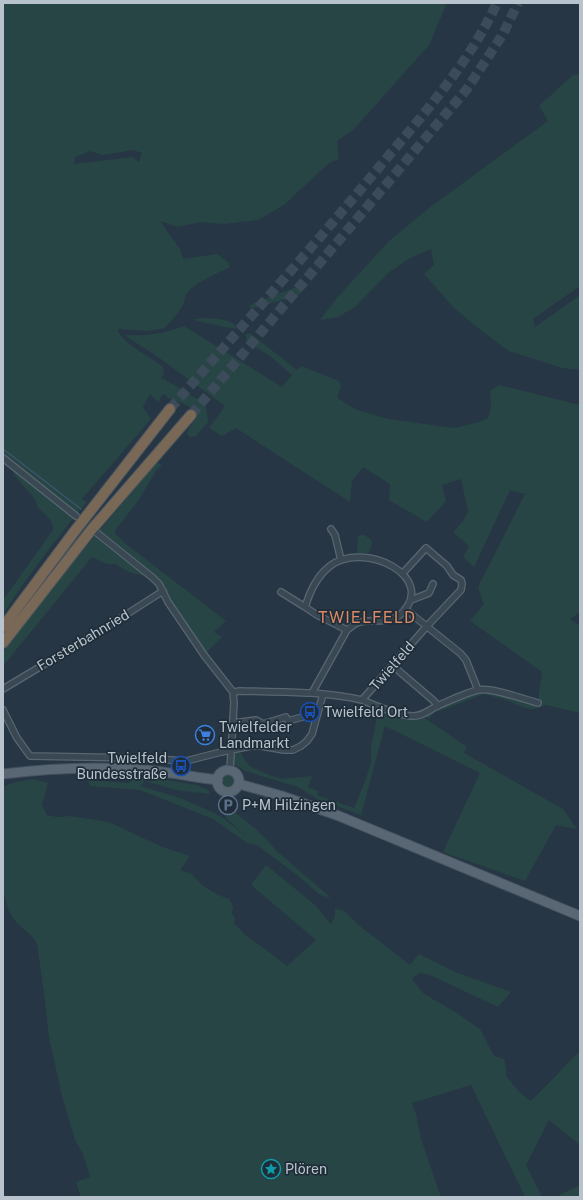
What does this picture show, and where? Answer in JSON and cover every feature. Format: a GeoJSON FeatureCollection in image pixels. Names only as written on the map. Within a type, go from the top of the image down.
{"type":"FeatureCollection","features":[{"type":"Feature","properties":{"kind":"highway"},"geometry":{"type":"LineString","coordinates":[[3,628],[74,532],[170,409]]}},
{"type":"Feature","properties":{"kind":"highway"},"geometry":{"type":"LineString","coordinates":[[3,643],[92,529],[191,415]]}},
{"type":"Feature","properties":{"kind":"main road"},"geometry":{"type":"LineString","coordinates":[[3,774],[60,769],[111,768],[164,772],[218,780]]}},
{"type":"Feature","properties":{"kind":"main road"},"geometry":{"type":"LineString","coordinates":[[230,770],[238,775],[239,784],[232,791],[226,791],[219,785],[218,780],[222,772],[230,770]]}},
{"type":"Feature","properties":{"kind":"main road"},"geometry":{"type":"LineString","coordinates":[[239,784],[282,796],[339,816],[580,916]]}},
{"type":"Feature","properties":{"kind":"street"},"geometry":{"type":"LineString","coordinates":[[3,458],[76,516]]}},
{"type":"Feature","properties":{"kind":"street"},"geometry":{"type":"LineString","coordinates":[[331,529],[335,535],[341,560]]}},
{"type":"Feature","properties":{"kind":"street"},"geometry":{"type":"LineString","coordinates":[[97,533],[153,578],[204,655],[233,692],[234,703],[230,770]]}},
{"type":"Feature","properties":{"kind":"street","name":"Twielfeld"},"geometry":{"type":"LineString","coordinates":[[233,692],[240,690],[312,693],[344,696],[362,700],[461,590],[462,580],[453,575],[447,566],[426,548],[403,573]]}},
{"type":"Feature","properties":{"kind":"street"},"geometry":{"type":"LineString","coordinates":[[305,607],[309,593],[317,579],[330,566],[341,560],[353,557],[365,557],[380,560],[403,573],[410,589],[411,600]]}},
{"type":"Feature","properties":{"kind":"street"},"geometry":{"type":"LineString","coordinates":[[312,693],[347,630],[357,623],[371,620],[393,620],[401,614],[411,600],[429,593],[433,584]]}},
{"type":"Feature","properties":{"kind":"street","name":"Forsterbahnried"},"geometry":{"type":"LineString","coordinates":[[3,689],[105,628],[163,591]]}},
{"type":"Feature","properties":{"kind":"street"},"geometry":{"type":"LineString","coordinates":[[281,592],[317,615],[347,630]]}},
{"type":"Feature","properties":{"kind":"street"},"geometry":{"type":"LineString","coordinates":[[405,609],[460,653],[466,660],[478,690]]}},
{"type":"Feature","properties":{"kind":"street"},"geometry":{"type":"LineString","coordinates":[[393,666],[438,706]]}},
{"type":"Feature","properties":{"kind":"street"},"geometry":{"type":"LineString","coordinates":[[362,700],[389,710],[412,716],[422,714],[478,690],[488,690],[538,702]]}},
{"type":"Feature","properties":{"kind":"street"},"geometry":{"type":"LineString","coordinates":[[3,710],[17,738],[30,756],[139,758],[186,761],[251,746],[292,750],[301,746],[312,734],[323,694]]}},
{"type":"Feature","properties":{"kind":"street"},"geometry":{"type":"LineString","coordinates":[[233,723],[256,720],[263,724],[286,717],[288,721],[313,714]]}},
{"type":"Feature","properties":{"kind":"green space"},"geometry":{"type":"Polygon","coordinates":[[[3,3],[447,3],[429,45],[353,130],[337,141],[338,160],[328,164],[284,205],[258,220],[223,224],[200,222],[178,227],[160,221],[180,249],[183,259],[217,254],[228,262],[230,267],[207,278],[191,289],[186,294],[184,302],[176,316],[165,328],[147,331],[118,329],[120,334],[130,345],[163,367],[164,373],[161,379],[164,379],[197,399],[206,408],[208,422],[196,436],[190,437],[187,434],[198,412],[182,403],[168,398],[165,394],[162,395],[159,402],[150,394],[143,407],[151,419],[82,499],[87,502],[44,556],[3,614],[3,600],[53,530],[53,526],[49,518],[38,507],[35,499],[13,474],[18,470],[3,458],[3,3]],[[133,150],[103,155],[90,151],[75,157],[74,164],[132,157],[139,162],[142,153],[133,150]]]}},
{"type":"Feature","properties":{"kind":"green space"},"geometry":{"type":"Polygon","coordinates":[[[580,74],[580,286],[533,319],[535,327],[580,295],[580,370],[562,368],[509,351],[478,328],[454,308],[424,274],[434,265],[431,249],[410,258],[388,273],[355,307],[338,317],[320,320],[336,299],[388,242],[429,208],[548,121],[539,106],[573,75],[580,74]]]}},
{"type":"Feature","properties":{"kind":"green space"},"geometry":{"type":"Polygon","coordinates":[[[306,286],[299,295],[254,308],[248,307],[256,302],[294,288],[306,286]]]}},
{"type":"Feature","properties":{"kind":"green space"},"geometry":{"type":"Polygon","coordinates":[[[203,318],[228,321],[235,325],[235,329],[197,321],[194,319],[203,318]]]}},
{"type":"Feature","properties":{"kind":"green space"},"geometry":{"type":"Polygon","coordinates":[[[184,326],[282,387],[292,375],[269,355],[248,343],[245,335],[250,333],[297,370],[301,366],[339,381],[341,387],[337,398],[357,410],[388,419],[454,428],[479,422],[488,418],[491,406],[490,391],[499,385],[580,405],[580,612],[570,619],[580,626],[580,713],[546,705],[533,709],[525,708],[507,700],[484,694],[434,713],[429,719],[422,714],[478,690],[543,704],[538,701],[542,672],[470,621],[484,604],[478,587],[525,494],[510,490],[474,567],[463,557],[469,546],[453,532],[464,520],[468,511],[461,479],[442,485],[446,501],[427,522],[389,500],[390,484],[363,467],[352,481],[350,502],[236,428],[222,436],[209,428],[225,406],[158,357],[124,335],[155,334],[184,326]]]}},
{"type":"Feature","properties":{"kind":"green space"},"geometry":{"type":"Polygon","coordinates":[[[157,462],[162,465],[156,471],[138,501],[114,532],[126,544],[226,621],[214,632],[222,637],[204,655],[153,578],[129,572],[115,564],[107,564],[92,557],[3,666],[3,653],[30,614],[157,462]]]}},
{"type":"Feature","properties":{"kind":"green space"},"geometry":{"type":"Polygon","coordinates":[[[365,535],[372,541],[371,548],[368,553],[357,553],[358,536],[365,535]]]}},
{"type":"Feature","properties":{"kind":"green space"},"geometry":{"type":"Polygon","coordinates":[[[378,712],[407,719],[422,716],[467,747],[464,753],[563,809],[577,829],[556,825],[525,881],[443,852],[480,773],[385,726],[361,815],[317,799],[298,787],[245,771],[233,763],[234,755],[240,752],[249,766],[281,779],[312,776],[308,787],[319,791],[317,795],[354,808],[366,779],[371,762],[371,747],[378,712]]]}},
{"type":"Feature","properties":{"kind":"green space"},"geometry":{"type":"Polygon","coordinates":[[[228,773],[234,775],[236,781],[234,787],[228,789],[222,787],[220,781],[222,775],[228,773]]]}},
{"type":"Feature","properties":{"kind":"green space"},"geometry":{"type":"Polygon","coordinates":[[[135,775],[197,785],[208,790],[210,794],[176,790],[145,781],[140,786],[180,798],[222,817],[248,838],[227,819],[223,810],[231,809],[257,830],[278,852],[331,898],[320,895],[297,875],[257,845],[247,843],[213,819],[140,790],[90,786],[88,780],[129,783],[135,775]]]}},
{"type":"Feature","properties":{"kind":"green space"},"geometry":{"type":"Polygon","coordinates":[[[33,779],[48,783],[42,805],[47,815],[57,817],[69,816],[109,822],[162,847],[190,856],[180,870],[191,874],[201,884],[218,895],[229,899],[233,907],[232,913],[235,918],[234,923],[245,935],[287,966],[316,940],[251,885],[266,865],[315,905],[331,924],[335,917],[335,909],[343,910],[360,926],[410,965],[419,954],[455,972],[511,992],[498,1007],[430,975],[419,973],[412,979],[424,994],[457,1013],[480,1029],[494,1056],[504,1059],[506,1076],[520,1093],[531,1101],[580,1051],[580,1145],[549,1120],[526,1165],[542,1197],[525,1197],[471,1085],[412,1103],[416,1114],[421,1139],[441,1197],[81,1197],[76,1182],[90,1177],[83,1154],[75,1140],[62,1096],[49,1037],[37,944],[11,915],[5,899],[3,871],[3,787],[12,783],[33,779]]]}},
{"type":"Feature","properties":{"kind":"green space"},"geometry":{"type":"Polygon","coordinates":[[[580,1185],[580,1197],[555,1197],[580,1185]]]}},
{"type":"Feature","properties":{"kind":"waterway"},"geometry":{"type":"LineString","coordinates":[[3,449],[81,509]]}},
{"type":"Feature","properties":{"kind":"tunnel"},"geometry":{"type":"LineString","coordinates":[[170,409],[332,223],[432,104],[474,46],[497,3]]}},
{"type":"Feature","properties":{"kind":"tunnel"},"geometry":{"type":"LineString","coordinates":[[191,415],[467,89],[503,34],[518,3]]}},
{"type":"Feature","properties":{"kind":"place","name":"Twielfeld Ort"},"geometry":{"type":"Point","coordinates":[310,712]}},
{"type":"Feature","properties":{"kind":"place","name":"Twielfelder Landmarkt"},"geometry":{"type":"Point","coordinates":[205,735]}},
{"type":"Feature","properties":{"kind":"place","name":"Twielfeld Bundesstraße"},"geometry":{"type":"Point","coordinates":[181,766]}},
{"type":"Feature","properties":{"kind":"place","name":"P+M Hilzingen"},"geometry":{"type":"Point","coordinates":[228,805]}},
{"type":"Feature","properties":{"kind":"place","name":"Plören"},"geometry":{"type":"Point","coordinates":[271,1169]}},
{"type":"Feature","properties":{"kind":"district","name":"TWIELFELD"},"geometry":{"type":"Point","coordinates":[367,617]}}]}
